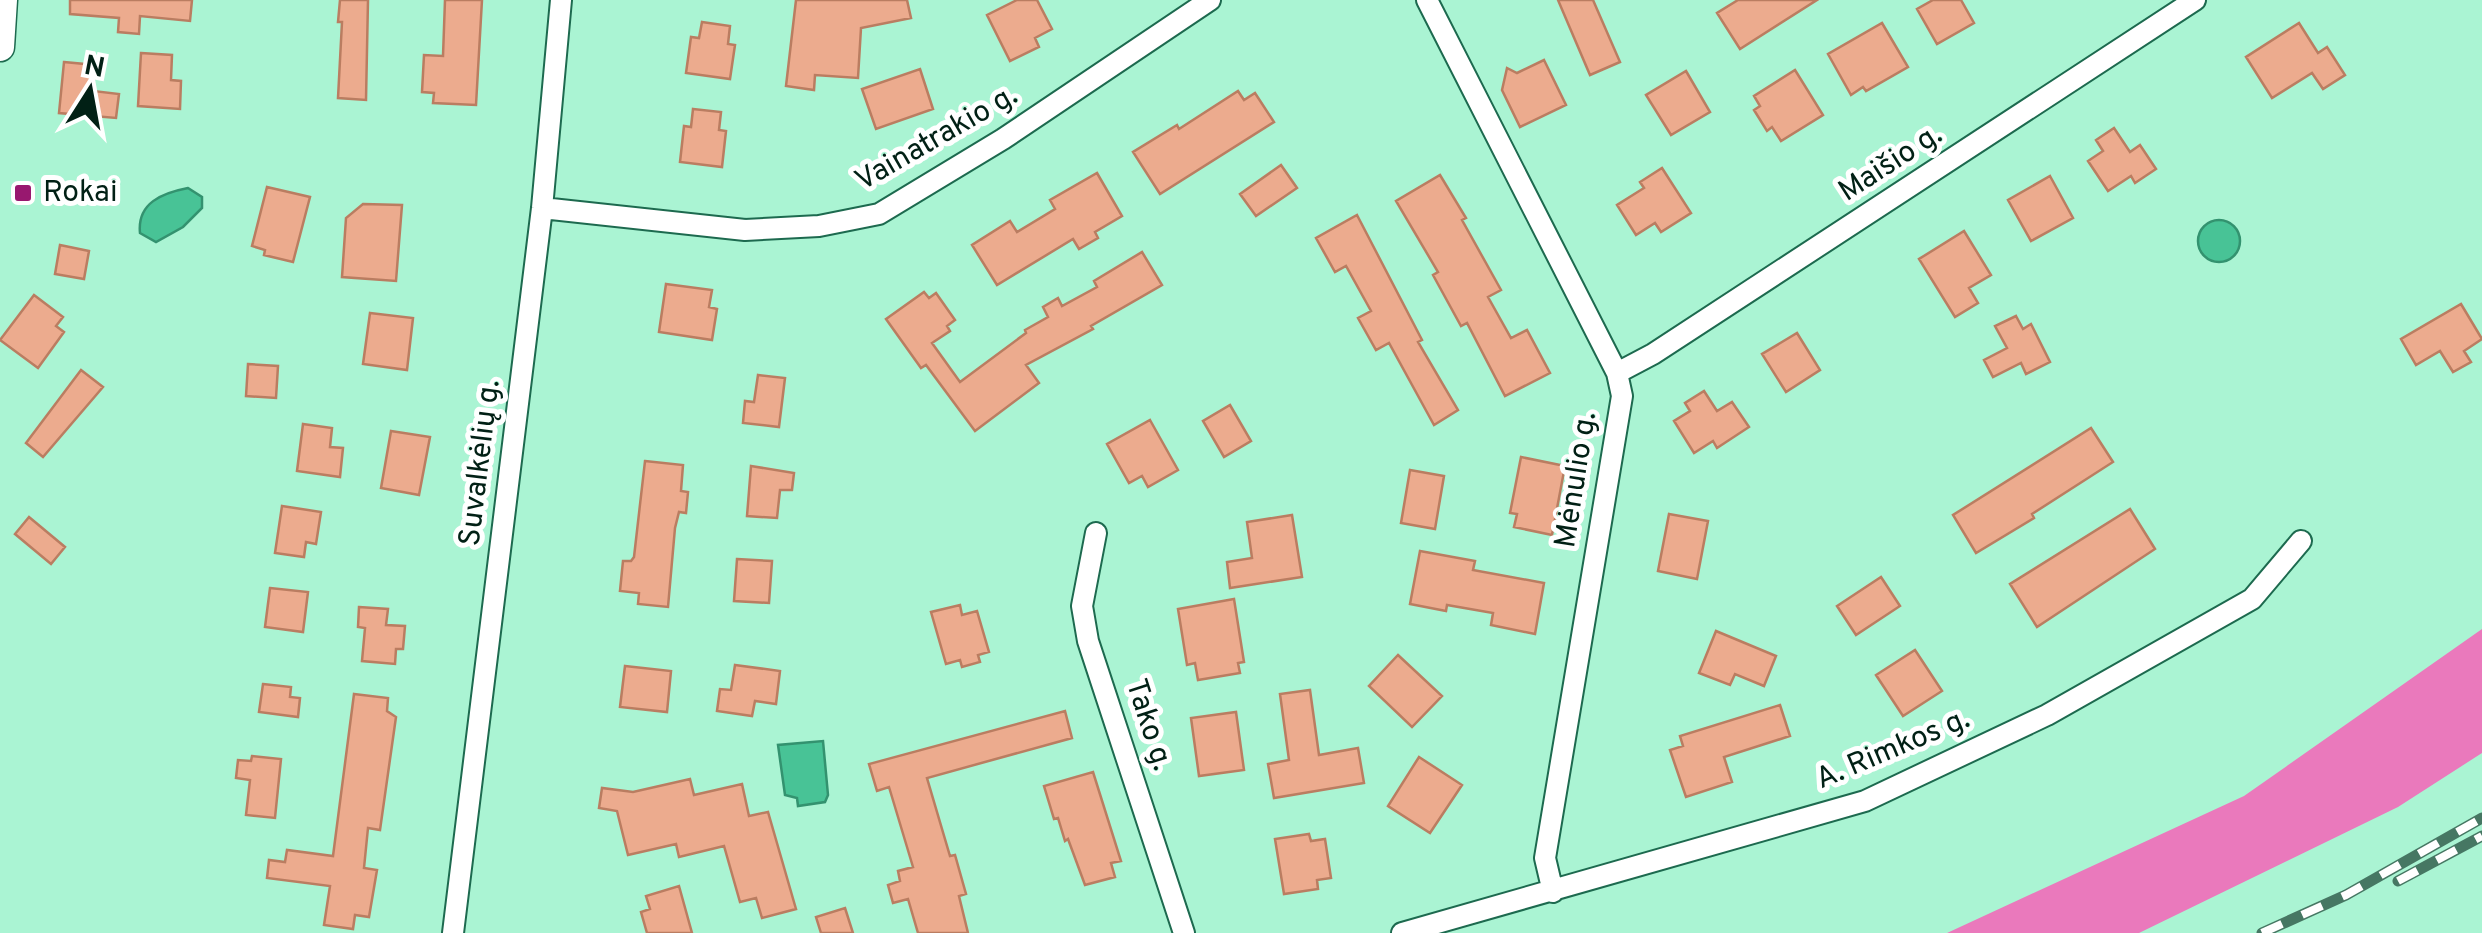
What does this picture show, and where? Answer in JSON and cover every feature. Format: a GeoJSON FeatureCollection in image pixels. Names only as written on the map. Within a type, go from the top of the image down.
{"type":"FeatureCollection","features":[{"type":"Feature","properties":{"kind":"main road"},"geometry":{"type":"LineString","coordinates":[[0,47],[4,0]]}},
{"type":"Feature","properties":{"kind":"street","name":"Suvalkėlių g."},"geometry":{"type":"LineString","coordinates":[[453,933],[542,208],[561,0]]}},
{"type":"Feature","properties":{"kind":"street","name":"Vainatrakio g."},"geometry":{"type":"LineString","coordinates":[[542,208],[745,230],[819,226],[878,214],[1003,139],[1210,0]]}},
{"type":"Feature","properties":{"kind":"street","name":"Mėnulio g."},"geometry":{"type":"LineString","coordinates":[[1427,0],[1617,374],[1622,396],[1546,858],[1553,892]]}},
{"type":"Feature","properties":{"kind":"street","name":"Maišio g."},"geometry":{"type":"LineString","coordinates":[[1617,374],[2195,0]]}},
{"type":"Feature","properties":{"kind":"street","name":"Tako g."},"geometry":{"type":"LineString","coordinates":[[1096,533],[1082,606],[1088,641],[1184,933]]}},
{"type":"Feature","properties":{"kind":"street","name":"A. Rimkos g."},"geometry":{"type":"LineString","coordinates":[[1402,933],[1865,801],[2047,714],[2252,599],[2301,541]]}},
{"type":"Feature","properties":{"kind":"shaded area"},"geometry":{"type":"Polygon","coordinates":[[[188,188],[202,197],[202,208],[183,227],[156,242],[140,233],[143,214],[153,201],[188,188]]]}},
{"type":"Feature","properties":{"kind":"shaded area"},"geometry":{"type":"Polygon","coordinates":[[[2219,220],[2234,226],[2240,241],[2234,256],[2219,262],[2204,256],[2198,241],[2204,226],[2219,220]]]}},
{"type":"Feature","properties":{"kind":"shaded area"},"geometry":{"type":"Polygon","coordinates":[[[2482,629],[2482,753],[2398,807],[2139,933],[1947,933],[2244,796],[2482,629]]]}},
{"type":"Feature","properties":{"kind":"shaded area"},"geometry":{"type":"Polygon","coordinates":[[[823,741],[828,795],[825,802],[798,806],[797,798],[785,795],[778,745],[823,741]]]}},
{"type":"Feature","properties":{"kind":"building"},"geometry":{"type":"Polygon","coordinates":[[[70,0],[192,0],[190,21],[140,16],[139,34],[118,32],[119,18],[70,14],[70,0]]]}},
{"type":"Feature","properties":{"kind":"building"},"geometry":{"type":"Polygon","coordinates":[[[340,0],[368,0],[366,100],[338,98],[340,0]]]}},
{"type":"Feature","properties":{"kind":"building"},"geometry":{"type":"Polygon","coordinates":[[[445,0],[482,0],[476,105],[433,103],[434,93],[422,92],[424,55],[443,56],[445,0]]]}},
{"type":"Feature","properties":{"kind":"building"},"geometry":{"type":"Polygon","coordinates":[[[796,0],[907,0],[911,18],[861,28],[858,78],[815,75],[814,90],[786,86],[796,0]]]}},
{"type":"Feature","properties":{"kind":"building"},"geometry":{"type":"Polygon","coordinates":[[[1017,0],[1037,0],[1052,29],[1035,38],[1039,47],[1010,61],[987,15],[1017,0]]]}},
{"type":"Feature","properties":{"kind":"building"},"geometry":{"type":"Polygon","coordinates":[[[1558,0],[1593,0],[1620,62],[1590,75],[1558,0]]]}},
{"type":"Feature","properties":{"kind":"building"},"geometry":{"type":"Polygon","coordinates":[[[1738,0],[1817,0],[1740,49],[1717,13],[1738,0]]]}},
{"type":"Feature","properties":{"kind":"building"},"geometry":{"type":"Polygon","coordinates":[[[1933,0],[1961,0],[1974,23],[1937,44],[1917,9],[1933,0]]]}},
{"type":"Feature","properties":{"kind":"building"},"geometry":{"type":"Polygon","coordinates":[[[702,22],[730,26],[728,44],[735,45],[730,79],[686,73],[691,37],[699,38],[702,22]]]}},
{"type":"Feature","properties":{"kind":"building"},"geometry":{"type":"Polygon","coordinates":[[[1882,23],[1908,67],[1866,91],[1863,87],[1851,95],[1828,54],[1882,23]]]}},
{"type":"Feature","properties":{"kind":"building"},"geometry":{"type":"Polygon","coordinates":[[[2299,23],[2318,53],[2327,47],[2345,75],[2323,89],[2312,73],[2272,98],[2246,57],[2299,23]]]}},
{"type":"Feature","properties":{"kind":"building"},"geometry":{"type":"Polygon","coordinates":[[[141,53],[172,55],[171,80],[181,81],[180,109],[138,106],[141,53]]]}},
{"type":"Feature","properties":{"kind":"building"},"geometry":{"type":"Polygon","coordinates":[[[1544,60],[1566,105],[1520,127],[1502,90],[1507,68],[1517,73],[1544,60]]]}},
{"type":"Feature","properties":{"kind":"building"},"geometry":{"type":"Polygon","coordinates":[[[64,62],[95,65],[93,91],[119,94],[116,118],[59,113],[64,62]]]}},
{"type":"Feature","properties":{"kind":"building"},"geometry":{"type":"Polygon","coordinates":[[[920,69],[933,109],[876,129],[862,89],[920,69]]]}},
{"type":"Feature","properties":{"kind":"building"},"geometry":{"type":"Polygon","coordinates":[[[1795,70],[1823,115],[1781,141],[1772,127],[1767,131],[1754,110],[1760,106],[1754,96],[1795,70]]]}},
{"type":"Feature","properties":{"kind":"building"},"geometry":{"type":"Polygon","coordinates":[[[1686,71],[1710,112],[1671,135],[1646,95],[1686,71]]]}},
{"type":"Feature","properties":{"kind":"building"},"geometry":{"type":"Polygon","coordinates":[[[1238,91],[1244,100],[1255,93],[1274,122],[1160,194],[1133,152],[1177,125],[1179,129],[1238,91]]]}},
{"type":"Feature","properties":{"kind":"building"},"geometry":{"type":"Polygon","coordinates":[[[693,109],[721,112],[719,130],[726,131],[722,167],[680,162],[684,126],[691,127],[693,109]]]}},
{"type":"Feature","properties":{"kind":"building"},"geometry":{"type":"Polygon","coordinates":[[[2114,128],[2130,152],[2140,145],[2156,169],[2135,183],[2131,176],[2108,191],[2088,161],[2103,151],[2096,140],[2114,128]]]}},
{"type":"Feature","properties":{"kind":"building"},"geometry":{"type":"Polygon","coordinates":[[[1281,165],[1297,188],[1256,216],[1240,194],[1281,165]]]}},
{"type":"Feature","properties":{"kind":"building"},"geometry":{"type":"Polygon","coordinates":[[[1662,168],[1691,213],[1661,232],[1655,223],[1636,235],[1617,205],[1644,188],[1640,182],[1662,168]]]}},
{"type":"Feature","properties":{"kind":"building"},"geometry":{"type":"Polygon","coordinates":[[[1097,173],[1122,216],[1095,232],[1098,238],[1079,249],[1073,239],[997,285],[972,245],[1010,221],[1017,232],[1055,209],[1050,200],[1097,173]]]}},
{"type":"Feature","properties":{"kind":"building"},"geometry":{"type":"Polygon","coordinates":[[[1440,175],[1501,290],[1488,297],[1511,338],[1527,330],[1550,373],[1505,396],[1467,323],[1461,326],[1433,275],[1438,272],[1396,201],[1440,175]]]}},
{"type":"Feature","properties":{"kind":"building"},"geometry":{"type":"Polygon","coordinates":[[[2050,176],[2073,218],[2031,241],[2008,200],[2050,176]]]}},
{"type":"Feature","properties":{"kind":"building"},"geometry":{"type":"Polygon","coordinates":[[[267,187],[310,197],[293,262],[264,255],[265,250],[252,246],[267,187]]]}},
{"type":"Feature","properties":{"kind":"building"},"geometry":{"type":"Polygon","coordinates":[[[363,204],[402,205],[396,281],[342,277],[346,218],[363,204]]]}},
{"type":"Feature","properties":{"kind":"building"},"geometry":{"type":"Polygon","coordinates":[[[1357,215],[1422,340],[1418,342],[1458,410],[1434,425],[1389,343],[1376,350],[1358,318],[1371,311],[1346,266],[1335,272],[1316,238],[1357,215]]]}},
{"type":"Feature","properties":{"kind":"building"},"geometry":{"type":"Polygon","coordinates":[[[1964,231],[1991,275],[1969,288],[1978,303],[1955,317],[1919,259],[1964,231]]]}},
{"type":"Feature","properties":{"kind":"building"},"geometry":{"type":"Polygon","coordinates":[[[60,245],[89,251],[84,279],[55,274],[60,245]]]}},
{"type":"Feature","properties":{"kind":"building"},"geometry":{"type":"Polygon","coordinates":[[[1142,252],[1162,285],[1026,365],[1039,383],[975,431],[926,365],[921,368],[886,319],[924,292],[929,298],[936,293],[955,320],[947,326],[950,331],[932,343],[960,382],[1025,330],[1048,317],[1043,307],[1058,298],[1062,306],[1097,287],[1094,281],[1142,252]]]}},
{"type":"Feature","properties":{"kind":"building"},"geometry":{"type":"Polygon","coordinates":[[[666,284],[712,290],[709,307],[717,309],[712,340],[659,332],[666,284]]]}},
{"type":"Feature","properties":{"kind":"building"},"geometry":{"type":"Polygon","coordinates":[[[34,295],[63,317],[56,326],[64,332],[38,368],[0,340],[34,295]]]}},
{"type":"Feature","properties":{"kind":"building"},"geometry":{"type":"Polygon","coordinates":[[[2461,304],[2482,339],[2464,351],[2471,362],[2453,372],[2440,351],[2416,365],[2401,339],[2461,304]]]}},
{"type":"Feature","properties":{"kind":"building"},"geometry":{"type":"Polygon","coordinates":[[[370,313],[413,318],[407,370],[363,364],[370,313]]]}},
{"type":"Feature","properties":{"kind":"building"},"geometry":{"type":"Polygon","coordinates":[[[2016,316],[2023,329],[2031,324],[2050,362],[2026,374],[2021,363],[1993,377],[1984,360],[2007,348],[1995,326],[2016,316]]]}},
{"type":"Feature","properties":{"kind":"building"},"geometry":{"type":"Polygon","coordinates":[[[1797,333],[1820,370],[1786,392],[1762,354],[1797,333]]]}},
{"type":"Feature","properties":{"kind":"building"},"geometry":{"type":"Polygon","coordinates":[[[248,364],[278,366],[276,398],[246,396],[248,364]]]}},
{"type":"Feature","properties":{"kind":"building"},"geometry":{"type":"Polygon","coordinates":[[[81,370],[103,387],[43,457],[26,443],[81,370]]]}},
{"type":"Feature","properties":{"kind":"building"},"geometry":{"type":"Polygon","coordinates":[[[758,375],[785,378],[779,427],[743,423],[745,401],[754,402],[758,375]]]}},
{"type":"Feature","properties":{"kind":"building"},"geometry":{"type":"Polygon","coordinates":[[[1704,391],[1717,411],[1732,402],[1749,427],[1717,448],[1713,441],[1694,453],[1674,421],[1690,411],[1685,403],[1704,391]]]}},
{"type":"Feature","properties":{"kind":"building"},"geometry":{"type":"Polygon","coordinates":[[[1230,405],[1251,441],[1224,457],[1203,421],[1230,405]]]}},
{"type":"Feature","properties":{"kind":"building"},"geometry":{"type":"Polygon","coordinates":[[[1150,420],[1178,470],[1148,487],[1142,476],[1129,483],[1107,444],[1150,420]]]}},
{"type":"Feature","properties":{"kind":"building"},"geometry":{"type":"Polygon","coordinates":[[[303,424],[332,428],[330,447],[343,448],[340,477],[297,471],[303,424]]]}},
{"type":"Feature","properties":{"kind":"building"},"geometry":{"type":"Polygon","coordinates":[[[2091,428],[2113,462],[1976,553],[1953,515],[2091,428]]]}},
{"type":"Feature","properties":{"kind":"building"},"geometry":{"type":"Polygon","coordinates":[[[391,431],[430,437],[419,495],[381,488],[391,431]]]}},
{"type":"Feature","properties":{"kind":"building"},"geometry":{"type":"Polygon","coordinates":[[[1521,457],[1565,466],[1552,535],[1514,527],[1517,514],[1510,513],[1521,457]]]}},
{"type":"Feature","properties":{"kind":"building"},"geometry":{"type":"Polygon","coordinates":[[[645,461],[683,465],[681,491],[688,492],[686,513],[679,512],[675,528],[668,607],[638,604],[639,593],[620,591],[623,561],[634,557],[645,461]]]}},
{"type":"Feature","properties":{"kind":"building"},"geometry":{"type":"Polygon","coordinates":[[[751,466],[794,473],[792,490],[780,490],[777,518],[747,516],[751,466]]]}},
{"type":"Feature","properties":{"kind":"building"},"geometry":{"type":"Polygon","coordinates":[[[1410,470],[1444,476],[1435,529],[1401,523],[1410,470]]]}},
{"type":"Feature","properties":{"kind":"building"},"geometry":{"type":"Polygon","coordinates":[[[282,506],[321,512],[316,544],[306,542],[304,557],[275,553],[282,506]]]}},
{"type":"Feature","properties":{"kind":"building"},"geometry":{"type":"Polygon","coordinates":[[[2130,509],[2155,549],[2037,627],[2010,584],[2130,509]]]}},
{"type":"Feature","properties":{"kind":"building"},"geometry":{"type":"Polygon","coordinates":[[[1669,514],[1708,521],[1697,579],[1658,571],[1669,514]]]}},
{"type":"Feature","properties":{"kind":"building"},"geometry":{"type":"Polygon","coordinates":[[[1292,515],[1302,577],[1230,588],[1227,562],[1252,558],[1247,522],[1292,515]]]}},
{"type":"Feature","properties":{"kind":"building"},"geometry":{"type":"Polygon","coordinates":[[[29,517],[65,547],[51,564],[15,534],[29,517]]]}},
{"type":"Feature","properties":{"kind":"building"},"geometry":{"type":"Polygon","coordinates":[[[1420,551],[1475,561],[1473,570],[1544,583],[1535,634],[1491,625],[1493,613],[1447,605],[1446,611],[1410,604],[1420,551]]]}},
{"type":"Feature","properties":{"kind":"building"},"geometry":{"type":"Polygon","coordinates":[[[737,559],[772,561],[769,603],[734,601],[737,559]]]}},
{"type":"Feature","properties":{"kind":"building"},"geometry":{"type":"Polygon","coordinates":[[[1881,577],[1900,606],[1856,635],[1837,606],[1881,577]]]}},
{"type":"Feature","properties":{"kind":"building"},"geometry":{"type":"Polygon","coordinates":[[[270,588],[308,592],[303,632],[265,627],[270,588]]]}},
{"type":"Feature","properties":{"kind":"building"},"geometry":{"type":"Polygon","coordinates":[[[1234,599],[1244,662],[1238,663],[1240,673],[1198,680],[1195,663],[1187,665],[1178,609],[1234,599]]]}},
{"type":"Feature","properties":{"kind":"building"},"geometry":{"type":"Polygon","coordinates":[[[960,605],[962,615],[977,611],[989,652],[978,655],[980,662],[962,667],[960,660],[946,664],[931,612],[960,605]]]}},
{"type":"Feature","properties":{"kind":"building"},"geometry":{"type":"Polygon","coordinates":[[[359,607],[388,609],[386,625],[405,626],[403,649],[396,649],[395,664],[362,661],[365,628],[358,627],[359,607]]]}},
{"type":"Feature","properties":{"kind":"building"},"geometry":{"type":"Polygon","coordinates":[[[1716,631],[1776,656],[1764,686],[1735,674],[1730,685],[1699,673],[1716,631]]]}},
{"type":"Feature","properties":{"kind":"building"},"geometry":{"type":"Polygon","coordinates":[[[1915,650],[1942,691],[1903,716],[1876,675],[1915,650]]]}},
{"type":"Feature","properties":{"kind":"building"},"geometry":{"type":"Polygon","coordinates":[[[1398,655],[1442,696],[1412,727],[1369,686],[1398,655]]]}},
{"type":"Feature","properties":{"kind":"building"},"geometry":{"type":"Polygon","coordinates":[[[735,665],[780,671],[776,704],[755,701],[752,716],[717,711],[720,689],[731,690],[735,665]]]}},
{"type":"Feature","properties":{"kind":"building"},"geometry":{"type":"Polygon","coordinates":[[[625,666],[671,671],[667,712],[620,707],[625,666]]]}},
{"type":"Feature","properties":{"kind":"building"},"geometry":{"type":"Polygon","coordinates":[[[263,684],[291,687],[290,697],[300,698],[298,717],[259,712],[263,684]]]}},
{"type":"Feature","properties":{"kind":"building"},"geometry":{"type":"Polygon","coordinates":[[[1310,690],[1319,755],[1358,748],[1364,783],[1274,798],[1268,764],[1289,760],[1280,694],[1310,690]]]}},
{"type":"Feature","properties":{"kind":"building"},"geometry":{"type":"Polygon","coordinates":[[[354,694],[388,698],[387,711],[396,717],[380,830],[368,828],[364,868],[377,870],[369,917],[355,915],[353,929],[324,925],[330,886],[267,878],[269,860],[285,862],[287,850],[333,856],[354,694]]]}},
{"type":"Feature","properties":{"kind":"building"},"geometry":{"type":"Polygon","coordinates":[[[1780,705],[1790,736],[1724,757],[1732,782],[1686,797],[1670,750],[1683,746],[1680,736],[1780,705]]]}},
{"type":"Feature","properties":{"kind":"building"},"geometry":{"type":"Polygon","coordinates":[[[1065,711],[1072,738],[927,778],[950,856],[955,855],[966,894],[959,896],[968,933],[918,933],[908,899],[893,903],[888,885],[900,881],[898,871],[913,867],[889,787],[877,791],[869,764],[1065,711]]]}},
{"type":"Feature","properties":{"kind":"building"},"geometry":{"type":"Polygon","coordinates":[[[1236,712],[1244,770],[1199,776],[1191,718],[1236,712]]]}},
{"type":"Feature","properties":{"kind":"building"},"geometry":{"type":"Polygon","coordinates":[[[252,756],[281,759],[275,818],[246,815],[250,780],[236,778],[238,760],[251,761],[252,756]]]}},
{"type":"Feature","properties":{"kind":"building"},"geometry":{"type":"Polygon","coordinates":[[[1419,757],[1462,785],[1430,833],[1388,806],[1419,757]]]}},
{"type":"Feature","properties":{"kind":"building"},"geometry":{"type":"Polygon","coordinates":[[[1093,772],[1121,861],[1111,863],[1115,877],[1085,885],[1068,839],[1065,841],[1058,818],[1054,819],[1044,786],[1093,772]]]}},
{"type":"Feature","properties":{"kind":"building"},"geometry":{"type":"Polygon","coordinates":[[[690,779],[694,795],[742,784],[749,816],[768,812],[796,909],[762,918],[756,898],[740,902],[724,846],[679,857],[676,844],[628,855],[617,811],[599,808],[602,788],[633,792],[690,779]]]}},
{"type":"Feature","properties":{"kind":"building"},"geometry":{"type":"Polygon","coordinates":[[[1309,834],[1311,841],[1325,839],[1331,878],[1317,880],[1318,889],[1284,894],[1275,839],[1309,834]]]}},
{"type":"Feature","properties":{"kind":"building"},"geometry":{"type":"Polygon","coordinates":[[[679,886],[692,933],[647,933],[641,912],[650,909],[646,896],[679,886]]]}},
{"type":"Feature","properties":{"kind":"building"},"geometry":{"type":"Polygon","coordinates":[[[845,908],[853,933],[821,933],[816,917],[845,908]]]}},
{"type":"Feature","properties":{"kind":"railway"},"geometry":{"type":"LineString","coordinates":[[2262,933],[2346,895],[2482,818]]}},
{"type":"Feature","properties":{"kind":"railway"},"geometry":{"type":"LineString","coordinates":[[2398,881],[2482,836]]}},
{"type":"Feature","properties":{"kind":"place","name":"Rokai"},"geometry":{"type":"Point","coordinates":[23,193]}}]}
